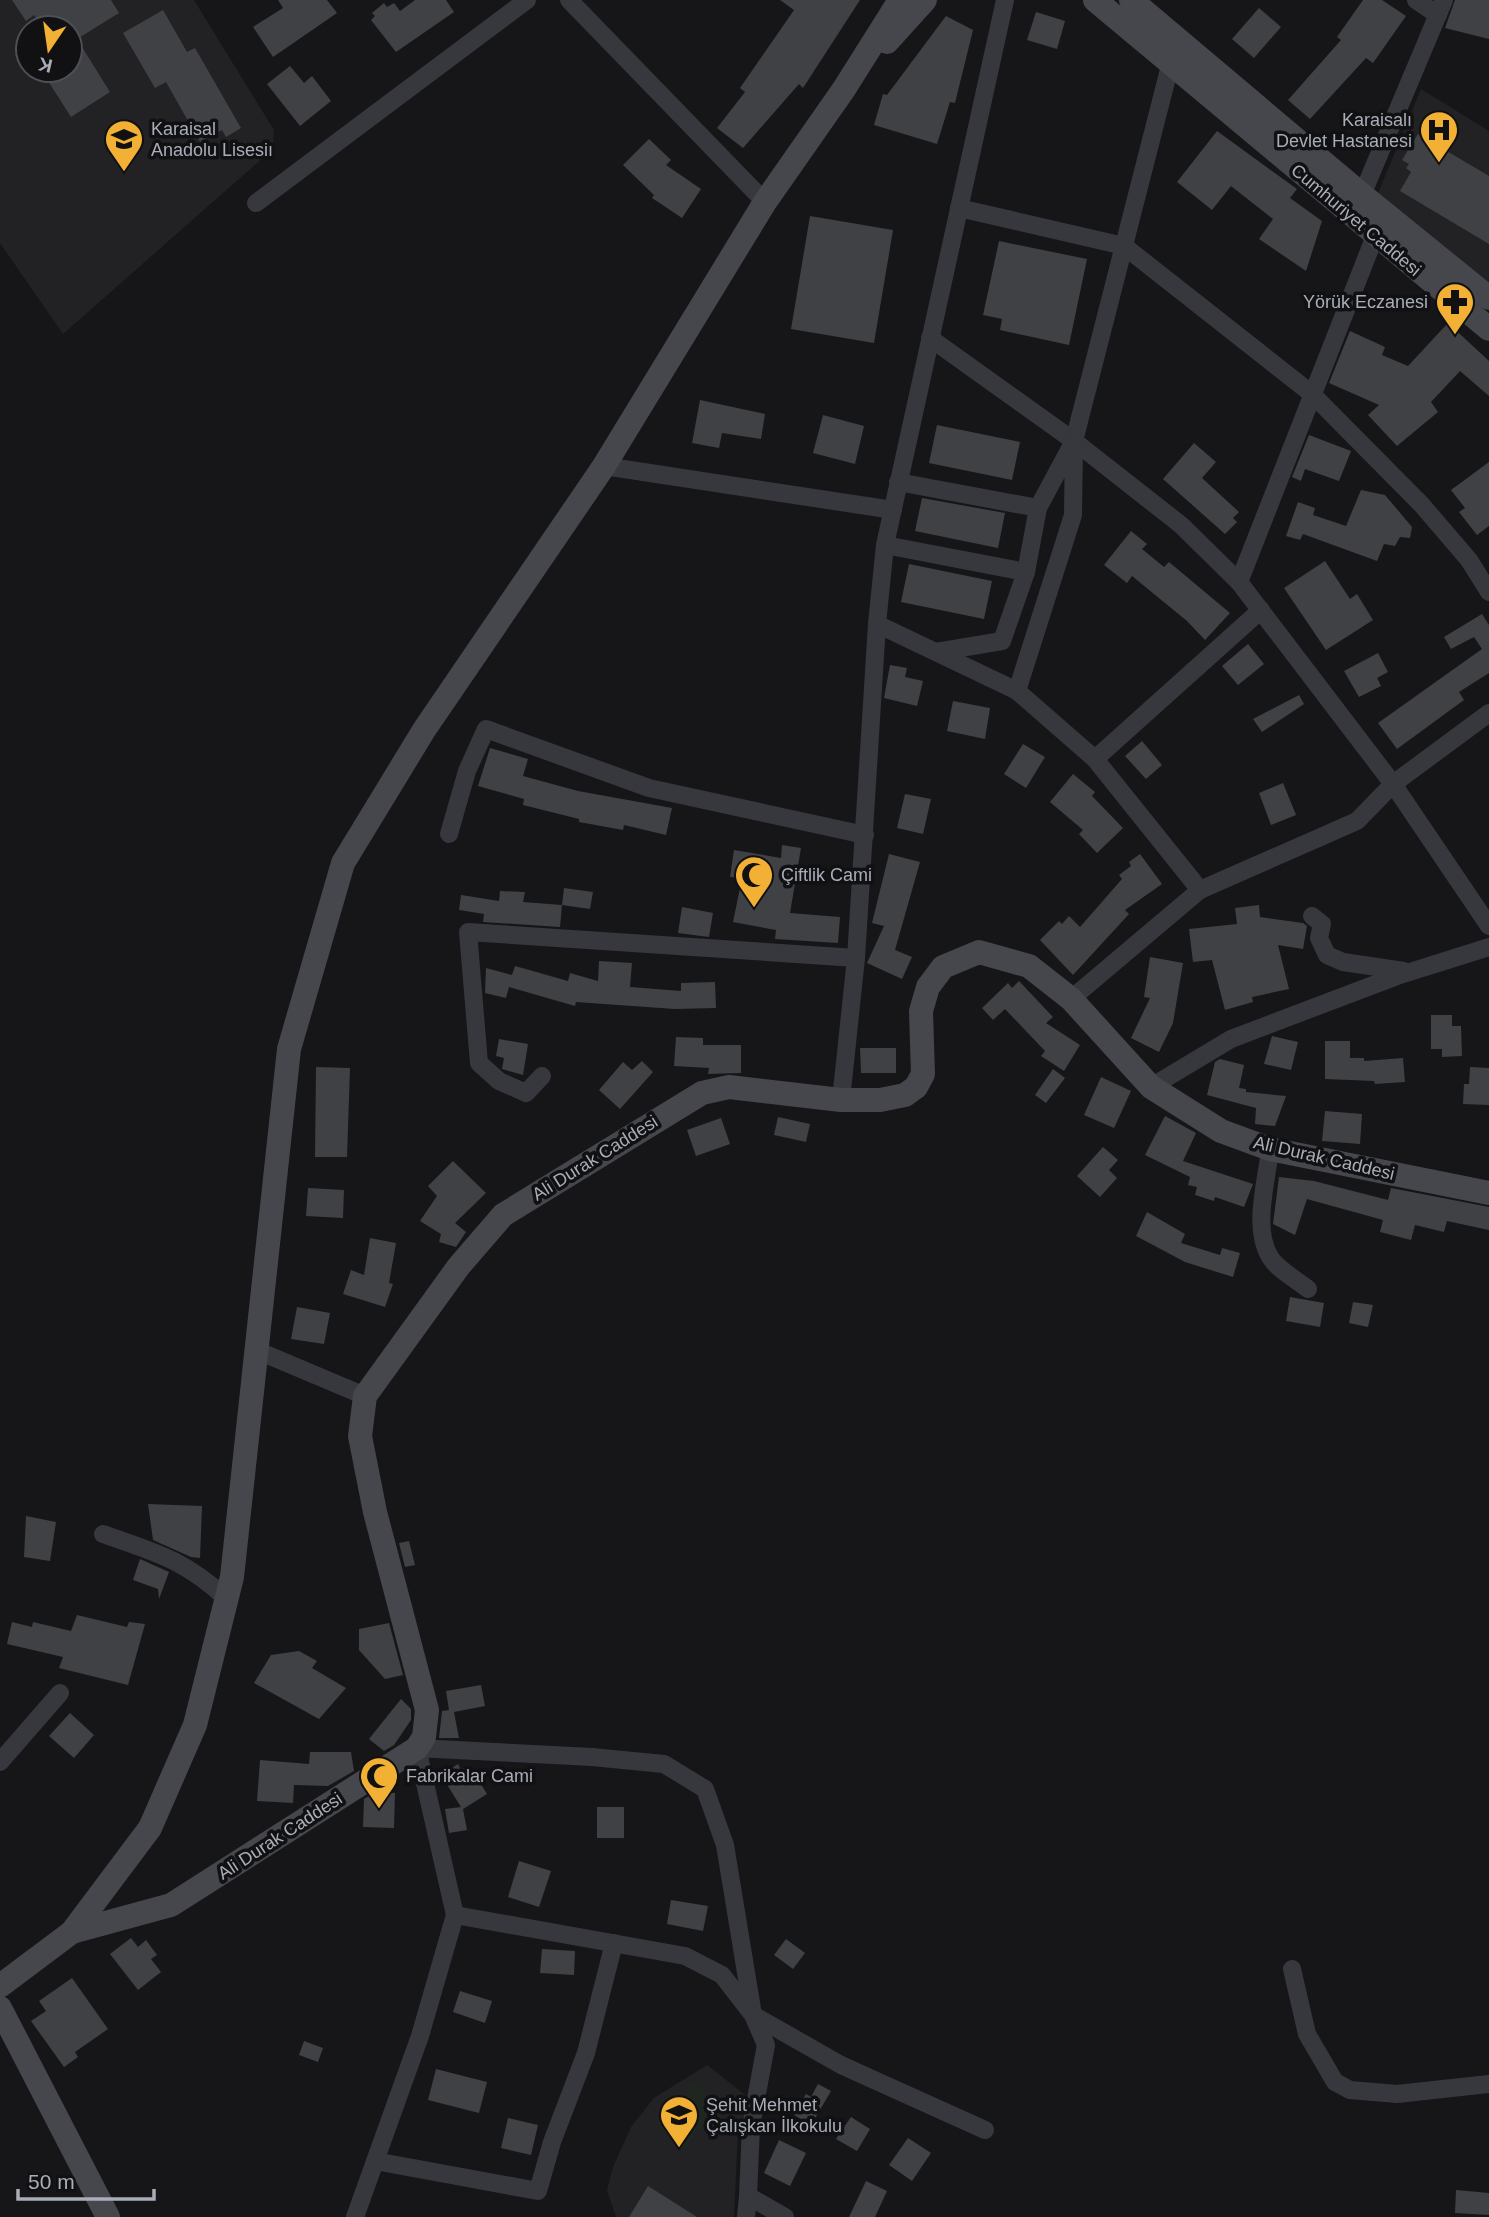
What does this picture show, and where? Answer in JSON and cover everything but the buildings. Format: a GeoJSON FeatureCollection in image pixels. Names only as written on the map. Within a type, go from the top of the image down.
{"type":"FeatureCollection","features":[{"type":"Feature","properties":{"kind":"main road"},"geometry":{"type":"LineString","coordinates":[[0,1986],[72,1932],[150,1828],[195,1725],[232,1577],[289,1049],[343,863],[424,730],[604,466],[765,202],[844,89],[900,0]]}},
{"type":"Feature","properties":{"kind":"main road"},"geometry":{"type":"LineString","coordinates":[[844,89],[925,0]]}},
{"type":"Feature","properties":{"kind":"main road","name":"Cumhuriyet Caddesi"},"geometry":{"type":"LineString","coordinates":[[1095,0],[1489,329]]}},
{"type":"Feature","properties":{"kind":"main road","name":"Cumhuriyet Caddesi"},"geometry":{"type":"LineString","coordinates":[[1131,0],[1489,298]]}},
{"type":"Feature","properties":{"kind":"main road","name":"Ali Durak Caddesi"},"geometry":{"type":"LineString","coordinates":[[72,1932],[171,1905],[417,1748],[424,1737],[427,1710],[375,1512],[359,1436],[365,1396],[459,1266],[503,1215],[702,1094],[729,1087],[841,1100],[880,1100],[905,1095],[916,1087],[923,1074],[921,1011],[928,987],[943,967],[979,952],[1029,966],[1071,999],[1151,1087],[1221,1131],[1270,1149],[1489,1193]]}},
{"type":"Feature","properties":{"kind":"main road"},"geometry":{"type":"LineString","coordinates":[[0,2008],[108,2217]]}},
{"type":"Feature","properties":{"kind":"street"},"geometry":{"type":"LineString","coordinates":[[256,203],[527,0]]}},
{"type":"Feature","properties":{"kind":"street"},"geometry":{"type":"LineString","coordinates":[[569,0],[765,202]]}},
{"type":"Feature","properties":{"kind":"street"},"geometry":{"type":"LineString","coordinates":[[841,1100],[856,958],[877,624],[885,545],[1005,0]]}},
{"type":"Feature","properties":{"kind":"street"},"geometry":{"type":"LineString","coordinates":[[1362,195],[1441,7],[1416,0]]}},
{"type":"Feature","properties":{"kind":"street"},"geometry":{"type":"LineString","coordinates":[[1017,691],[1073,515],[1074,441],[1171,62]]}},
{"type":"Feature","properties":{"kind":"street"},"geometry":{"type":"LineString","coordinates":[[959,208],[1124,246],[1312,394],[1421,504],[1469,560],[1489,592]]}},
{"type":"Feature","properties":{"kind":"street"},"geometry":{"type":"LineString","coordinates":[[1239,582],[1375,236]]}},
{"type":"Feature","properties":{"kind":"street"},"geometry":{"type":"LineString","coordinates":[[930,338],[1074,441],[1181,525],[1239,582],[1393,784],[1489,926]]}},
{"type":"Feature","properties":{"kind":"street"},"geometry":{"type":"LineString","coordinates":[[936,652],[1002,641],[1026,572],[1038,508],[1074,441]]}},
{"type":"Feature","properties":{"kind":"street"},"geometry":{"type":"LineString","coordinates":[[604,466],[892,510]]}},
{"type":"Feature","properties":{"kind":"street"},"geometry":{"type":"LineString","coordinates":[[898,482],[1038,508]]}},
{"type":"Feature","properties":{"kind":"street"},"geometry":{"type":"LineString","coordinates":[[885,545],[1026,572]]}},
{"type":"Feature","properties":{"kind":"street"},"geometry":{"type":"LineString","coordinates":[[1095,759],[1261,610]]}},
{"type":"Feature","properties":{"kind":"street"},"geometry":{"type":"LineString","coordinates":[[877,624],[1017,691],[1095,759],[1199,890]]}},
{"type":"Feature","properties":{"kind":"street"},"geometry":{"type":"LineString","coordinates":[[1071,999],[1199,890],[1357,821],[1393,784],[1489,713]]}},
{"type":"Feature","properties":{"kind":"street"},"geometry":{"type":"LineString","coordinates":[[449,834],[467,771],[486,729],[649,788],[865,835]]}},
{"type":"Feature","properties":{"kind":"street"},"geometry":{"type":"LineString","coordinates":[[1312,916],[1322,924],[1319,938],[1327,955],[1343,961],[1411,972]]}},
{"type":"Feature","properties":{"kind":"street"},"geometry":{"type":"LineString","coordinates":[[542,1076],[526,1093],[499,1081],[479,1063],[468,932],[856,958]]}},
{"type":"Feature","properties":{"kind":"street"},"geometry":{"type":"LineString","coordinates":[[1151,1087],[1231,1038],[1411,972],[1489,947]]}},
{"type":"Feature","properties":{"kind":"street"},"geometry":{"type":"LineString","coordinates":[[1270,1149],[1262,1223],[1263,1241],[1271,1259],[1308,1289]]}},
{"type":"Feature","properties":{"kind":"street"},"geometry":{"type":"LineString","coordinates":[[256,1350],[365,1396]]}},
{"type":"Feature","properties":{"kind":"street"},"geometry":{"type":"LineString","coordinates":[[103,1534],[170,1557],[197,1572],[227,1599]]}},
{"type":"Feature","properties":{"kind":"street"},"geometry":{"type":"LineString","coordinates":[[0,1762],[60,1693]]}},
{"type":"Feature","properties":{"kind":"street"},"geometry":{"type":"LineString","coordinates":[[355,2217],[421,2036],[455,1915],[417,1748],[664,1764],[705,1789],[725,1845],[753,2015],[766,2045],[751,2126],[746,2217]]}},
{"type":"Feature","properties":{"kind":"street"},"geometry":{"type":"LineString","coordinates":[[455,1915],[685,1956],[722,1975],[753,2015],[841,2065],[985,2130]]}},
{"type":"Feature","properties":{"kind":"street"},"geometry":{"type":"LineString","coordinates":[[375,2161],[538,2191],[552,2142],[586,2053],[614,1943]]}},
{"type":"Feature","properties":{"kind":"street"},"geometry":{"type":"LineString","coordinates":[[1292,1969],[1307,2034],[1335,2082],[1350,2090],[1397,2094],[1489,2084]]}},
{"type":"Feature","properties":{"kind":"street"},"geometry":{"type":"LineString","coordinates":[[748,2196],[785,2217]]}},
{"type":"Feature","properties":{"kind":"shaded area","name":"Karaisal Anadolu Lisesiı"},"geometry":{"type":"Polygon","coordinates":[[[0,0],[194,0],[274,130],[273,149],[63,334],[0,243],[0,0]]]}},
{"type":"Feature","properties":{"kind":"shaded area","name":"Karaisalı Devlet Hastanesi"},"geometry":{"type":"Polygon","coordinates":[[[1421,89],[1489,131],[1489,287],[1377,196],[1421,89]]]}},
{"type":"Feature","properties":{"kind":"shaded area","name":"Şehit Mehmet Çalışkan İlkokulu"},"geometry":{"type":"Polygon","coordinates":[[[707,2065],[749,2098],[738,2132],[734,2217],[616,2217],[607,2190],[613,2167],[631,2127],[654,2098],[707,2065]]]}},
{"type":"Feature","properties":{"kind":"shaded area"},"geometry":{"type":"Polygon","coordinates":[[[693,2081],[721,2104],[684,2148],[656,2125],[693,2081]]]}},
{"type":"Feature","properties":{"kind":"place","name":"Karaisalı Devlet Hastanesi"},"geometry":{"type":"Point","coordinates":[1439,164]}},
{"type":"Feature","properties":{"kind":"place","name":"Karaisal Anadolu Lisesiı"},"geometry":{"type":"Point","coordinates":[124,173]}},
{"type":"Feature","properties":{"kind":"place","name":"Yörük Eczanesi"},"geometry":{"type":"Point","coordinates":[1455,336]}},
{"type":"Feature","properties":{"kind":"place","name":"Çiftlik Cami"},"geometry":{"type":"Point","coordinates":[754,909]}},
{"type":"Feature","properties":{"kind":"place","name":"Fabrikalar Cami"},"geometry":{"type":"Point","coordinates":[379,1810]}},
{"type":"Feature","properties":{"kind":"place","name":"Şehit Mehmet Çalışkan İlkokulu"},"geometry":{"type":"Point","coordinates":[679,2149]}}]}
